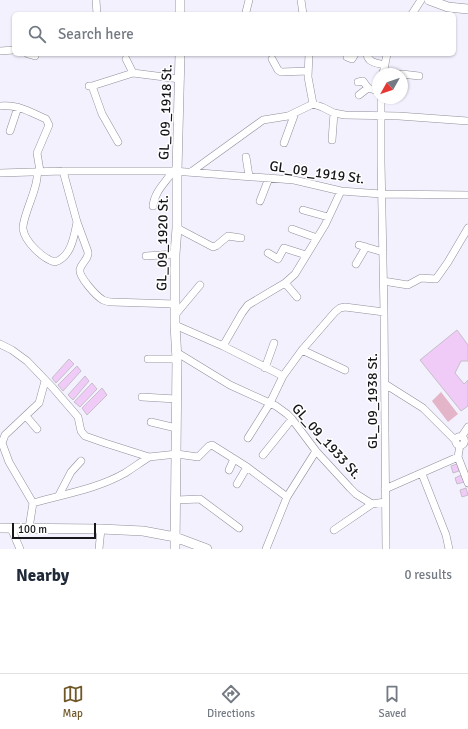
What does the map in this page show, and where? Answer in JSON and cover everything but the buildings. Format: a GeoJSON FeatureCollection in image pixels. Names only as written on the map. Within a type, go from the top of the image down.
{"type":"FeatureCollection","features":[{"type":"Feature","properties":{"kind":"main road"},"geometry":{"type":"LineString","coordinates":[[180,0],[180,12]]}},
{"type":"Feature","properties":{"kind":"main road"},"geometry":{"type":"LineString","coordinates":[[429,0],[448,6],[468,9]]}},
{"type":"Feature","properties":{"kind":"main road","name":"GL_09_1918 St."},"geometry":{"type":"LineString","coordinates":[[175,171],[180,56]]}},
{"type":"Feature","properties":{"kind":"main road","name":"GL_09_1920 St."},"geometry":{"type":"LineString","coordinates":[[175,171],[178,228],[175,254],[174,304],[177,454],[175,549]]}},
{"type":"Feature","properties":{"kind":"main road"},"geometry":{"type":"LineString","coordinates":[[0,528],[143,531],[175,537],[207,549]]}},
{"type":"Feature","properties":{"kind":"street"},"geometry":{"type":"LineString","coordinates":[[96,0],[97,11]]}},
{"type":"Feature","properties":{"kind":"street"},"geometry":{"type":"LineString","coordinates":[[246,12],[249,0]]}},
{"type":"Feature","properties":{"kind":"street"},"geometry":{"type":"LineString","coordinates":[[301,0],[303,12]]}},
{"type":"Feature","properties":{"kind":"street"},"geometry":{"type":"LineString","coordinates":[[413,12],[421,0]]}},
{"type":"Feature","properties":{"kind":"street"},"geometry":{"type":"LineString","coordinates":[[0,50],[12,50]]}},
{"type":"Feature","properties":{"kind":"street"},"geometry":{"type":"LineString","coordinates":[[309,56],[308,71],[313,104]]}},
{"type":"Feature","properties":{"kind":"street"},"geometry":{"type":"LineString","coordinates":[[347,57],[352,60],[354,56]]}},
{"type":"Feature","properties":{"kind":"street"},"geometry":{"type":"LineString","coordinates":[[366,56],[370,61],[385,65]]}},
{"type":"Feature","properties":{"kind":"street"},"geometry":{"type":"LineString","coordinates":[[384,68],[387,56]]}},
{"type":"Feature","properties":{"kind":"street"},"geometry":{"type":"LineString","coordinates":[[126,59],[133,73]]}},
{"type":"Feature","properties":{"kind":"street"},"geometry":{"type":"LineString","coordinates":[[272,59],[278,70],[281,72],[308,71]]}},
{"type":"Feature","properties":{"kind":"street"},"geometry":{"type":"LineString","coordinates":[[118,142],[102,114],[91,86],[133,73],[180,79]]}},
{"type":"Feature","properties":{"kind":"street"},"geometry":{"type":"LineString","coordinates":[[408,75],[419,76]]}},
{"type":"Feature","properties":{"kind":"street"},"geometry":{"type":"LineString","coordinates":[[358,82],[363,81],[368,88],[372,89]]}},
{"type":"Feature","properties":{"kind":"street"},"geometry":{"type":"LineString","coordinates":[[359,95],[368,88]]}},
{"type":"Feature","properties":{"kind":"street"},"geometry":{"type":"LineString","coordinates":[[191,172],[263,120],[288,116],[313,104],[334,113],[358,116],[468,121]]}},
{"type":"Feature","properties":{"kind":"street","name":"GL_09_1938 St."},"geometry":{"type":"LineString","coordinates":[[381,104],[386,549]]}},
{"type":"Feature","properties":{"kind":"street"},"geometry":{"type":"LineString","coordinates":[[0,106],[18,106],[46,119],[49,124],[37,153],[39,171],[36,186],[23,226],[25,233],[33,247],[44,258],[55,262],[59,261],[70,248],[75,235],[77,222]]}},
{"type":"Feature","properties":{"kind":"street"},"geometry":{"type":"LineString","coordinates":[[10,131],[18,106]]}},
{"type":"Feature","properties":{"kind":"street"},"geometry":{"type":"LineString","coordinates":[[284,143],[295,113]]}},
{"type":"Feature","properties":{"kind":"street"},"geometry":{"type":"LineString","coordinates":[[332,140],[334,113]]}},
{"type":"Feature","properties":{"kind":"street","name":"GL_09_1919 St."},"geometry":{"type":"LineString","coordinates":[[246,157],[249,176]]}},
{"type":"Feature","properties":{"kind":"street","name":"GL_09_1919 St."},"geometry":{"type":"LineString","coordinates":[[0,173],[39,171],[175,171],[299,181],[341,191],[381,194],[468,195]]}},
{"type":"Feature","properties":{"kind":"street"},"geometry":{"type":"LineString","coordinates":[[63,171],[77,222],[89,255],[80,269],[80,272],[96,295],[103,300],[112,302],[174,304]]}},
{"type":"Feature","properties":{"kind":"street"},"geometry":{"type":"LineString","coordinates":[[153,206],[154,197],[175,171]]}},
{"type":"Feature","properties":{"kind":"street"},"geometry":{"type":"LineString","coordinates":[[260,202],[269,178]]}},
{"type":"Feature","properties":{"kind":"street"},"geometry":{"type":"LineString","coordinates":[[223,346],[248,305],[286,283],[295,274],[325,225],[341,191]]}},
{"type":"Feature","properties":{"kind":"street"},"geometry":{"type":"LineString","coordinates":[[303,210],[328,217]]}},
{"type":"Feature","properties":{"kind":"street"},"geometry":{"type":"LineString","coordinates":[[178,228],[213,247],[228,236],[241,238]]}},
{"type":"Feature","properties":{"kind":"street"},"geometry":{"type":"LineString","coordinates":[[383,281],[395,284],[409,284],[421,278],[436,279],[468,228]]}},
{"type":"Feature","properties":{"kind":"street"},"geometry":{"type":"LineString","coordinates":[[292,229],[316,238]]}},
{"type":"Feature","properties":{"kind":"street"},"geometry":{"type":"LineString","coordinates":[[356,264],[363,246],[383,252]]}},
{"type":"Feature","properties":{"kind":"street"},"geometry":{"type":"LineString","coordinates":[[268,253],[278,259],[284,248],[306,255]]}},
{"type":"Feature","properties":{"kind":"street"},"geometry":{"type":"LineString","coordinates":[[146,256],[175,254]]}},
{"type":"Feature","properties":{"kind":"street"},"geometry":{"type":"LineString","coordinates":[[286,283],[297,297]]}},
{"type":"Feature","properties":{"kind":"street","name":"GL_09_1920 St."},"geometry":{"type":"LineString","coordinates":[[175,315],[200,285]]}},
{"type":"Feature","properties":{"kind":"street"},"geometry":{"type":"LineString","coordinates":[[270,403],[282,376],[302,350],[340,308],[345,307],[384,312]]}},
{"type":"Feature","properties":{"kind":"street"},"geometry":{"type":"LineString","coordinates":[[175,325],[223,346],[282,376]]}},
{"type":"Feature","properties":{"kind":"street"},"geometry":{"type":"LineString","coordinates":[[265,368],[274,343]]}},
{"type":"Feature","properties":{"kind":"street"},"geometry":{"type":"LineString","coordinates":[[0,344],[12,350],[27,361],[66,402],[78,417],[83,434],[104,443],[148,457],[177,454],[198,457],[212,445],[246,467],[287,497]]}},
{"type":"Feature","properties":{"kind":"street"},"geometry":{"type":"LineString","coordinates":[[302,350],[345,370]]}},
{"type":"Feature","properties":{"kind":"street"},"geometry":{"type":"LineString","coordinates":[[148,359],[176,356]]}},
{"type":"Feature","properties":{"kind":"street","name":"GL_09_1933 St."},"geometry":{"type":"LineString","coordinates":[[176,356],[230,385],[276,406],[292,419],[316,451],[356,494],[372,504]]}},
{"type":"Feature","properties":{"kind":"street"},"geometry":{"type":"LineString","coordinates":[[29,528],[33,503],[9,462],[2,443],[5,435],[39,403],[45,380]]}},
{"type":"Feature","properties":{"kind":"street"},"geometry":{"type":"LineString","coordinates":[[385,384],[424,408],[462,442]]}},
{"type":"Feature","properties":{"kind":"street"},"geometry":{"type":"LineString","coordinates":[[142,397],[176,399]]}},
{"type":"Feature","properties":{"kind":"street","name":"GL_09_1933 St."},"geometry":{"type":"LineString","coordinates":[[248,438],[270,403]]}},
{"type":"Feature","properties":{"kind":"street"},"geometry":{"type":"LineString","coordinates":[[26,416],[36,429]]}},
{"type":"Feature","properties":{"kind":"street"},"geometry":{"type":"LineString","coordinates":[[263,455],[292,419]]}},
{"type":"Feature","properties":{"kind":"street"},"geometry":{"type":"LineString","coordinates":[[151,422],[176,428]]}},
{"type":"Feature","properties":{"kind":"street"},"geometry":{"type":"LineString","coordinates":[[468,426],[458,457],[468,483]]}},
{"type":"Feature","properties":{"kind":"street"},"geometry":{"type":"LineString","coordinates":[[266,549],[287,497],[316,451]]}},
{"type":"Feature","properties":{"kind":"street"},"geometry":{"type":"LineString","coordinates":[[33,503],[90,487],[115,478],[148,457]]}},
{"type":"Feature","properties":{"kind":"street"},"geometry":{"type":"LineString","coordinates":[[385,489],[458,457]]}},
{"type":"Feature","properties":{"kind":"street"},"geometry":{"type":"LineString","coordinates":[[229,470],[234,459]]}},
{"type":"Feature","properties":{"kind":"street"},"geometry":{"type":"LineString","coordinates":[[59,495],[72,472],[81,461]]}},
{"type":"Feature","properties":{"kind":"street"},"geometry":{"type":"LineString","coordinates":[[237,484],[246,467]]}},
{"type":"Feature","properties":{"kind":"street"},"geometry":{"type":"LineString","coordinates":[[422,474],[446,535],[449,549]]}},
{"type":"Feature","properties":{"kind":"street"},"geometry":{"type":"LineString","coordinates":[[176,500],[200,499],[239,528]]}},
{"type":"Feature","properties":{"kind":"street"},"geometry":{"type":"LineString","coordinates":[[334,530],[372,504],[386,502]]}},
{"type":"Feature","properties":{"kind":"street"},"geometry":{"type":"LineString","coordinates":[[11,528],[20,549]]}},
{"type":"Feature","properties":{"kind":"street"},"geometry":{"type":"LineString","coordinates":[[99,549],[101,529]]}},
{"type":"Feature","properties":{"kind":"shaded area"},"geometry":{"type":"Polygon","coordinates":[[[441,392],[458,414],[448,422],[432,401],[441,392]]]}}]}
